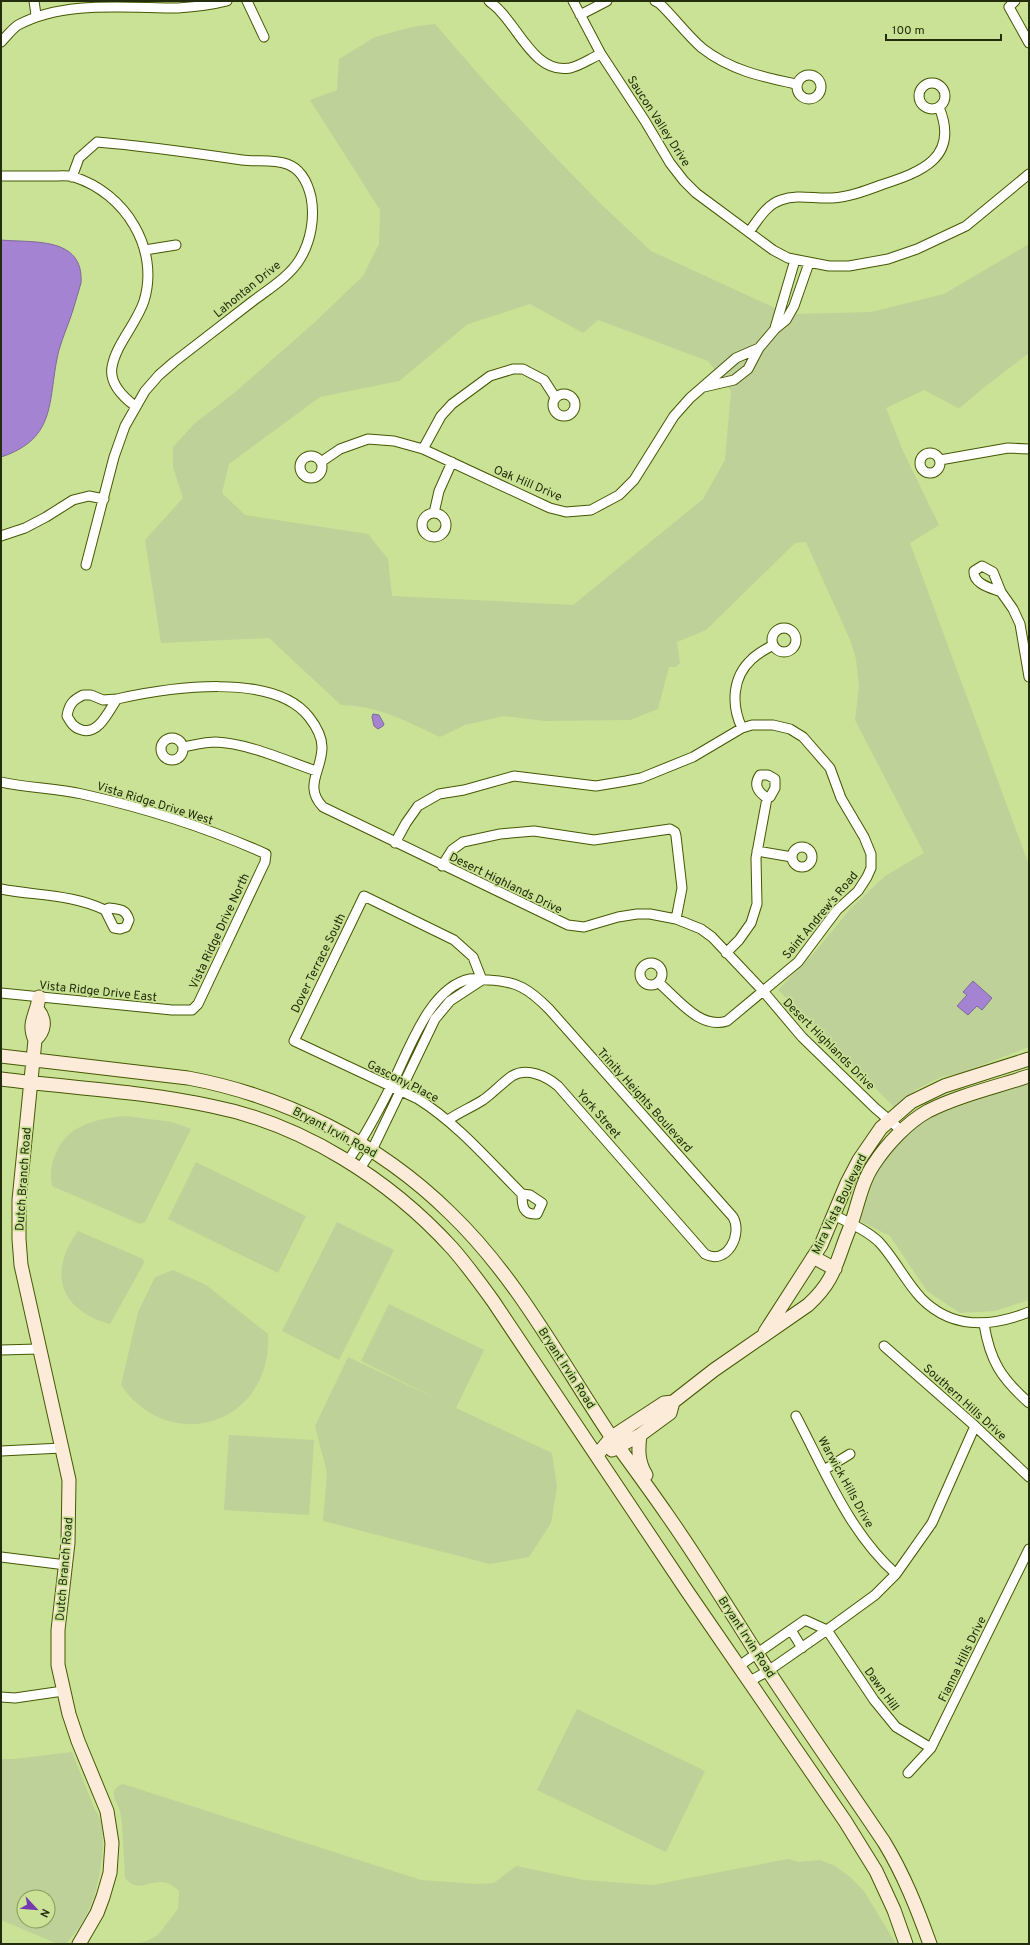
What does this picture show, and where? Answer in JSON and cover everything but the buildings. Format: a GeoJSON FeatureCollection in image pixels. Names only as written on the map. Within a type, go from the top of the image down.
{"type":"FeatureCollection","features":[{"type":"Feature","properties":{"kind":"main road","name":"Dutch Branch Road"},"geometry":{"type":"LineString","coordinates":[[39,1003],[31,1024],[35,1040],[20,1200],[19,1239],[22,1275],[69,1480],[68,1543],[58,1630],[58,1665],[63,1691],[78,1741],[107,1811],[112,1844],[110,1873],[103,1897],[97,1913],[79,1944]]}},
{"type":"Feature","properties":{"kind":"main road","name":"Bryant Irvin Road"},"geometry":{"type":"LineString","coordinates":[[1,1056],[188,1078],[217,1083],[254,1094],[316,1120],[360,1143],[372,1150],[434,1198],[472,1236],[515,1290],[616,1442],[669,1516],[768,1671],[806,1725],[900,1868],[914,1900],[930,1944]]}},
{"type":"Feature","properties":{"kind":"main road","name":"Mira Vista Boulevard"},"geometry":{"type":"LineString","coordinates":[[761,1339],[821,1245],[847,1183],[859,1160],[889,1120],[911,1102],[944,1086],[1029,1059]]}},
{"type":"Feature","properties":{"kind":"main road","name":"Mira Vista Boulevard"},"geometry":{"type":"LineString","coordinates":[[597,1455],[616,1442],[664,1403],[673,1402],[714,1370],[761,1339],[808,1305],[828,1284],[852,1225],[863,1187],[874,1164],[902,1131],[927,1111],[956,1099],[1029,1076]]}},
{"type":"Feature","properties":{"kind":"main road","name":"Bryant Irvin Road"},"geometry":{"type":"LineString","coordinates":[[1,1079],[176,1099],[213,1106],[276,1126],[304,1138],[347,1162],[404,1202],[429,1224],[466,1264],[493,1301],[845,1821],[876,1871],[894,1910],[906,1944]]}},
{"type":"Feature","properties":{"kind":"main road"},"geometry":{"type":"LineString","coordinates":[[813,1257],[835,1269]]}},
{"type":"Feature","properties":{"kind":"main road","name":"Mira Vista Boulevard"},"geometry":{"type":"LineString","coordinates":[[616,1442],[640,1435],[670,1413],[673,1402]]}},
{"type":"Feature","properties":{"kind":"main road"},"geometry":{"type":"LineString","coordinates":[[640,1435],[638,1446],[641,1467],[664,1501],[669,1516]]}},
{"type":"Feature","properties":{"kind":"street"},"geometry":{"type":"LineString","coordinates":[[34,1],[36,15]]}},
{"type":"Feature","properties":{"kind":"street"},"geometry":{"type":"LineString","coordinates":[[1,42],[18,25],[36,15],[66,5],[100,3],[178,8],[208,5],[227,1]]}},
{"type":"Feature","properties":{"kind":"street"},"geometry":{"type":"LineString","coordinates":[[247,1],[264,37]]}},
{"type":"Feature","properties":{"kind":"street"},"geometry":{"type":"LineString","coordinates":[[488,1],[500,11],[535,56],[551,67],[572,67],[601,54]]}},
{"type":"Feature","properties":{"kind":"street","name":"Saucon Valley Drive"},"geometry":{"type":"LineString","coordinates":[[573,1],[601,54],[670,162],[684,181],[696,193],[773,250],[795,260]]}},
{"type":"Feature","properties":{"kind":"street"},"geometry":{"type":"LineString","coordinates":[[580,15],[607,1]]}},
{"type":"Feature","properties":{"kind":"street"},"geometry":{"type":"LineString","coordinates":[[655,1],[659,3],[702,47],[737,69],[758,76],[796,84]]}},
{"type":"Feature","properties":{"kind":"street"},"geometry":{"type":"LineString","coordinates":[[1010,3],[1029,43]]}},
{"type":"Feature","properties":{"kind":"street"},"geometry":{"type":"LineString","coordinates":[[749,232],[770,206],[780,200],[796,196],[831,198],[849,196],[918,172],[940,153],[945,136],[945,120],[939,107]]}},
{"type":"Feature","properties":{"kind":"street","name":"Lahontan Drive"},"geometry":{"type":"LineString","coordinates":[[72,176],[79,158],[97,142],[147,146],[245,160],[277,161],[289,164],[299,172],[309,190],[313,206],[312,222],[308,241],[300,260],[282,279],[159,375],[145,391],[135,406],[125,426],[114,457],[86,565]]}},
{"type":"Feature","properties":{"kind":"street"},"geometry":{"type":"LineString","coordinates":[[795,260],[829,266],[866,264],[917,249],[966,226],[1029,174]]}},
{"type":"Feature","properties":{"kind":"street"},"geometry":{"type":"LineString","coordinates":[[1,176],[72,176],[108,194],[124,209],[134,225],[145,250],[148,280],[144,301],[136,320],[118,351],[112,367],[114,383],[123,396],[135,406]]}},
{"type":"Feature","properties":{"kind":"street"},"geometry":{"type":"LineString","coordinates":[[145,250],[176,245]]}},
{"type":"Feature","properties":{"kind":"street","name":"Oak Hill Drive"},"geometry":{"type":"LineString","coordinates":[[775,329],[795,260]]}},
{"type":"Feature","properties":{"kind":"street","name":"Oak Hill Drive"},"geometry":{"type":"LineString","coordinates":[[704,387],[734,380],[748,369],[760,348],[775,329],[786,320],[794,306],[809,263]]}},
{"type":"Feature","properties":{"kind":"street","name":"Oak Hill Drive"},"geometry":{"type":"LineString","coordinates":[[321,462],[340,449],[368,439],[394,440],[423,449],[550,508],[566,512],[591,510],[619,495],[634,480],[674,416],[690,398],[736,358],[760,348]]}},
{"type":"Feature","properties":{"kind":"street"},"geometry":{"type":"LineString","coordinates":[[423,449],[441,416],[452,404],[490,376],[513,369],[523,369],[544,380],[555,397]]}},
{"type":"Feature","properties":{"kind":"street"},"geometry":{"type":"LineString","coordinates":[[940,460],[1008,448],[1029,449]]}},
{"type":"Feature","properties":{"kind":"street"},"geometry":{"type":"LineString","coordinates":[[434,513],[439,491],[452,462]]}},
{"type":"Feature","properties":{"kind":"street"},"geometry":{"type":"LineString","coordinates":[[1,536],[25,528],[73,500],[89,496],[104,499]]}},
{"type":"Feature","properties":{"kind":"street"},"geometry":{"type":"LineString","coordinates":[[1001,592],[1013,609],[1020,624],[1029,676]]}},
{"type":"Feature","properties":{"kind":"street"},"geometry":{"type":"LineString","coordinates":[[742,728],[734,704],[736,686],[748,662],[773,645]]}},
{"type":"Feature","properties":{"kind":"street","name":"Desert Highlands Drive"},"geometry":{"type":"LineString","coordinates":[[117,699],[102,722],[95,729],[86,731],[76,728],[67,716],[68,707],[74,699],[83,695],[91,695],[104,700],[117,699],[150,691],[182,687],[261,690],[280,696],[306,713],[320,735],[322,748],[316,771],[313,792],[323,807],[442,866],[568,925],[584,927],[618,917],[637,914],[676,919],[701,929],[763,991],[792,1027],[902,1131]]}},
{"type":"Feature","properties":{"kind":"street","name":"Saint Andrew's Road"},"geometry":{"type":"LineString","coordinates":[[395,843],[418,806],[424,801],[439,794],[464,790],[514,776],[596,786],[626,782],[693,757],[742,728],[752,725],[773,724],[790,729],[803,737],[830,768],[841,798],[864,837],[871,854],[871,868],[867,877],[858,891],[837,910],[798,962],[763,991],[734,1018],[715,1024],[702,1020],[658,982]]}},
{"type":"Feature","properties":{"kind":"street"},"geometry":{"type":"LineString","coordinates":[[183,747],[215,742],[228,744],[243,747],[316,771]]}},
{"type":"Feature","properties":{"kind":"street","name":"Vista Ridge Drive West"},"geometry":{"type":"LineString","coordinates":[[1,782],[79,794],[122,804],[237,841],[266,854],[265,862]]}},
{"type":"Feature","properties":{"kind":"street"},"geometry":{"type":"LineString","coordinates":[[726,953],[745,932],[755,914],[758,904],[757,851],[767,798]]}},
{"type":"Feature","properties":{"kind":"street"},"geometry":{"type":"LineString","coordinates":[[442,866],[452,850],[463,842],[500,834],[534,831],[594,840],[670,829],[675,832],[676,836],[682,880],[682,888],[676,919]]}},
{"type":"Feature","properties":{"kind":"street"},"geometry":{"type":"LineString","coordinates":[[757,851],[792,857]]}},
{"type":"Feature","properties":{"kind":"street","name":"Vista Ridge Drive North"},"geometry":{"type":"LineString","coordinates":[[192,1010],[198,1004],[265,862]]}},
{"type":"Feature","properties":{"kind":"street"},"geometry":{"type":"LineString","coordinates":[[1,889],[66,897],[91,904],[105,910]]}},
{"type":"Feature","properties":{"kind":"street","name":"Dover Terrace South"},"geometry":{"type":"LineString","coordinates":[[294,1041],[364,896],[454,940],[473,957],[482,980]]}},
{"type":"Feature","properties":{"kind":"street","name":"Trinity Heights Boulevard"},"geometry":{"type":"LineString","coordinates":[[347,1162],[360,1143],[391,1086],[431,1007],[450,988],[471,978],[515,983],[535,994],[733,1217],[737,1223],[737,1230],[726,1253],[721,1257],[716,1258],[705,1254]]}},
{"type":"Feature","properties":{"kind":"street"},"geometry":{"type":"LineString","coordinates":[[359,1170],[372,1150],[435,1018],[450,1001],[482,980]]}},
{"type":"Feature","properties":{"kind":"street","name":"Vista Ridge Drive East"},"geometry":{"type":"LineString","coordinates":[[1,993],[39,1003],[192,1010]]}},
{"type":"Feature","properties":{"kind":"street","name":"Gascony Place"},"geometry":{"type":"LineString","coordinates":[[294,1041],[418,1099],[448,1120],[522,1194]]}},
{"type":"Feature","properties":{"kind":"street","name":"York Street"},"geometry":{"type":"LineString","coordinates":[[448,1120],[466,1108],[482,1100],[513,1076],[524,1073],[542,1075],[558,1086],[705,1254]]}},
{"type":"Feature","properties":{"kind":"street"},"geometry":{"type":"LineString","coordinates":[[834,1215],[877,1241],[922,1299],[939,1312],[956,1319],[984,1324],[1012,1319],[1029,1312]]}},
{"type":"Feature","properties":{"kind":"street"},"geometry":{"type":"LineString","coordinates":[[984,1324],[994,1361],[1007,1381],[1029,1403]]}},
{"type":"Feature","properties":{"kind":"street","name":"Southern Hills Drive"},"geometry":{"type":"LineString","coordinates":[[884,1346],[1029,1477]]}},
{"type":"Feature","properties":{"kind":"street"},"geometry":{"type":"LineString","coordinates":[[1,1350],[38,1349]]}},
{"type":"Feature","properties":{"kind":"street","name":"Warwick Hills Drive"},"geometry":{"type":"LineString","coordinates":[[796,1416],[855,1528],[882,1561],[896,1574]]}},
{"type":"Feature","properties":{"kind":"street"},"geometry":{"type":"LineString","coordinates":[[750,1681],[768,1671],[802,1648],[875,1595],[896,1574],[932,1523],[974,1426]]}},
{"type":"Feature","properties":{"kind":"street"},"geometry":{"type":"LineString","coordinates":[[1,1451],[62,1448]]}},
{"type":"Feature","properties":{"kind":"street"},"geometry":{"type":"LineString","coordinates":[[824,1470],[850,1454]]}},
{"type":"Feature","properties":{"kind":"street","name":"Fianna Hills Drive"},"geometry":{"type":"LineString","coordinates":[[908,1773],[930,1748],[1029,1549]]}},
{"type":"Feature","properties":{"kind":"street"},"geometry":{"type":"LineString","coordinates":[[1,1557],[66,1565]]}},
{"type":"Feature","properties":{"kind":"street"},"geometry":{"type":"LineString","coordinates":[[739,1666],[805,1620],[827,1630]]}},
{"type":"Feature","properties":{"kind":"street"},"geometry":{"type":"LineString","coordinates":[[791,1630],[802,1648]]}},
{"type":"Feature","properties":{"kind":"street","name":"Dawn Hill"},"geometry":{"type":"LineString","coordinates":[[827,1630],[874,1700],[896,1727],[930,1748]]}},
{"type":"Feature","properties":{"kind":"street"},"geometry":{"type":"LineString","coordinates":[[1,1697],[15,1698],[63,1691]]}},
{"type":"Feature","properties":{"kind":"green space"},"geometry":{"type":"Polygon","coordinates":[[[435,24],[487,84],[555,157],[602,205],[651,251],[775,308],[796,314],[871,312],[944,294],[1029,244],[1029,353],[961,407],[958,408],[924,390],[886,408],[903,451],[939,525],[910,543],[1029,865],[1029,1047],[961,1073],[941,1077],[915,1090],[896,1109],[778,990],[814,953],[851,908],[885,876],[924,853],[855,720],[859,687],[856,659],[850,640],[806,542],[795,543],[706,630],[677,642],[680,663],[676,667],[669,667],[658,709],[630,720],[545,721],[504,716],[465,725],[440,737],[404,720],[380,711],[341,705],[269,638],[161,643],[145,540],[183,498],[173,467],[173,447],[195,423],[233,394],[314,323],[363,276],[379,244],[380,210],[310,100],[337,90],[339,59],[375,37],[412,27],[435,24]],[[530,304],[468,324],[399,381],[320,397],[229,464],[222,493],[245,515],[368,534],[388,559],[392,596],[573,605],[703,499],[725,460],[731,391],[708,361],[598,320],[583,333],[530,304]]]}},
{"type":"Feature","properties":{"kind":"green space"},"geometry":{"type":"Polygon","coordinates":[[[1029,1082],[1029,1300],[995,1311],[960,1313],[927,1291],[890,1236],[860,1221],[878,1168],[903,1134],[943,1109],[1029,1082]]]}},
{"type":"Feature","properties":{"kind":"green space"},"geometry":{"type":"Polygon","coordinates":[[[125,1116],[172,1122],[191,1129],[145,1222],[140,1224],[52,1186],[51,1173],[53,1161],[61,1143],[68,1135],[76,1129],[94,1121],[125,1116]]]}},
{"type":"Feature","properties":{"kind":"green space"},"geometry":{"type":"Polygon","coordinates":[[[196,1162],[306,1216],[278,1273],[168,1219],[196,1162]]]}},
{"type":"Feature","properties":{"kind":"green space"},"geometry":{"type":"Polygon","coordinates":[[[337,1222],[394,1250],[339,1360],[282,1331],[337,1222]]]}},
{"type":"Feature","properties":{"kind":"green space"},"geometry":{"type":"Polygon","coordinates":[[[78,1231],[143,1259],[144,1263],[110,1324],[93,1318],[79,1309],[70,1299],[64,1288],[61,1275],[63,1261],[69,1246],[78,1231]]]}},
{"type":"Feature","properties":{"kind":"green space"},"geometry":{"type":"Polygon","coordinates":[[[173,1270],[206,1285],[268,1334],[265,1364],[254,1389],[237,1408],[216,1420],[191,1424],[166,1420],[142,1407],[121,1385],[138,1312],[155,1277],[173,1270]]]}},
{"type":"Feature","properties":{"kind":"green space"},"geometry":{"type":"Polygon","coordinates":[[[389,1304],[484,1350],[456,1408],[552,1453],[557,1487],[551,1523],[529,1557],[490,1564],[323,1521],[327,1473],[315,1426],[348,1357],[446,1403],[361,1361],[389,1304]]]}},
{"type":"Feature","properties":{"kind":"green space"},"geometry":{"type":"Polygon","coordinates":[[[229,1435],[314,1440],[309,1515],[224,1510],[229,1435]]]}},
{"type":"Feature","properties":{"kind":"green space"},"geometry":{"type":"Polygon","coordinates":[[[577,1709],[705,1771],[666,1852],[537,1790],[577,1709]]]}},
{"type":"Feature","properties":{"kind":"green space"},"geometry":{"type":"Polygon","coordinates":[[[72,1752],[95,1810],[100,1818],[103,1841],[98,1882],[90,1908],[66,1944],[58,1944],[22,1929],[56,1929],[56,1889],[16,1889],[16,1926],[1,1920],[1,1759],[14,1759],[72,1752]]]}},
{"type":"Feature","properties":{"kind":"green space"},"geometry":{"type":"Polygon","coordinates":[[[123,1784],[421,1880],[478,1884],[494,1883],[516,1866],[584,1880],[653,1885],[788,1859],[799,1862],[820,1860],[835,1866],[850,1877],[864,1891],[896,1944],[134,1944],[147,1941],[158,1935],[178,1909],[179,1891],[171,1885],[163,1882],[137,1886],[131,1884],[125,1878],[122,1823],[120,1811],[114,1797],[114,1791],[118,1786],[123,1784]]]}},
{"type":"Feature","properties":{"kind":"shaded area"},"geometry":{"type":"Polygon","coordinates":[[[1,240],[54,245],[65,250],[74,257],[80,268],[81,283],[59,350],[51,400],[42,427],[33,439],[20,449],[1,457],[1,240]]]}},
{"type":"Feature","properties":{"kind":"shaded area"},"geometry":{"type":"Polygon","coordinates":[[[373,714],[379,715],[384,724],[378,729],[374,726],[372,717],[373,714]]]}},
{"type":"Feature","properties":{"kind":"shaded area"},"geometry":{"type":"Polygon","coordinates":[[[973,981],[992,998],[982,1010],[977,1006],[968,1015],[957,1006],[967,995],[963,992],[973,981]]]}}]}
